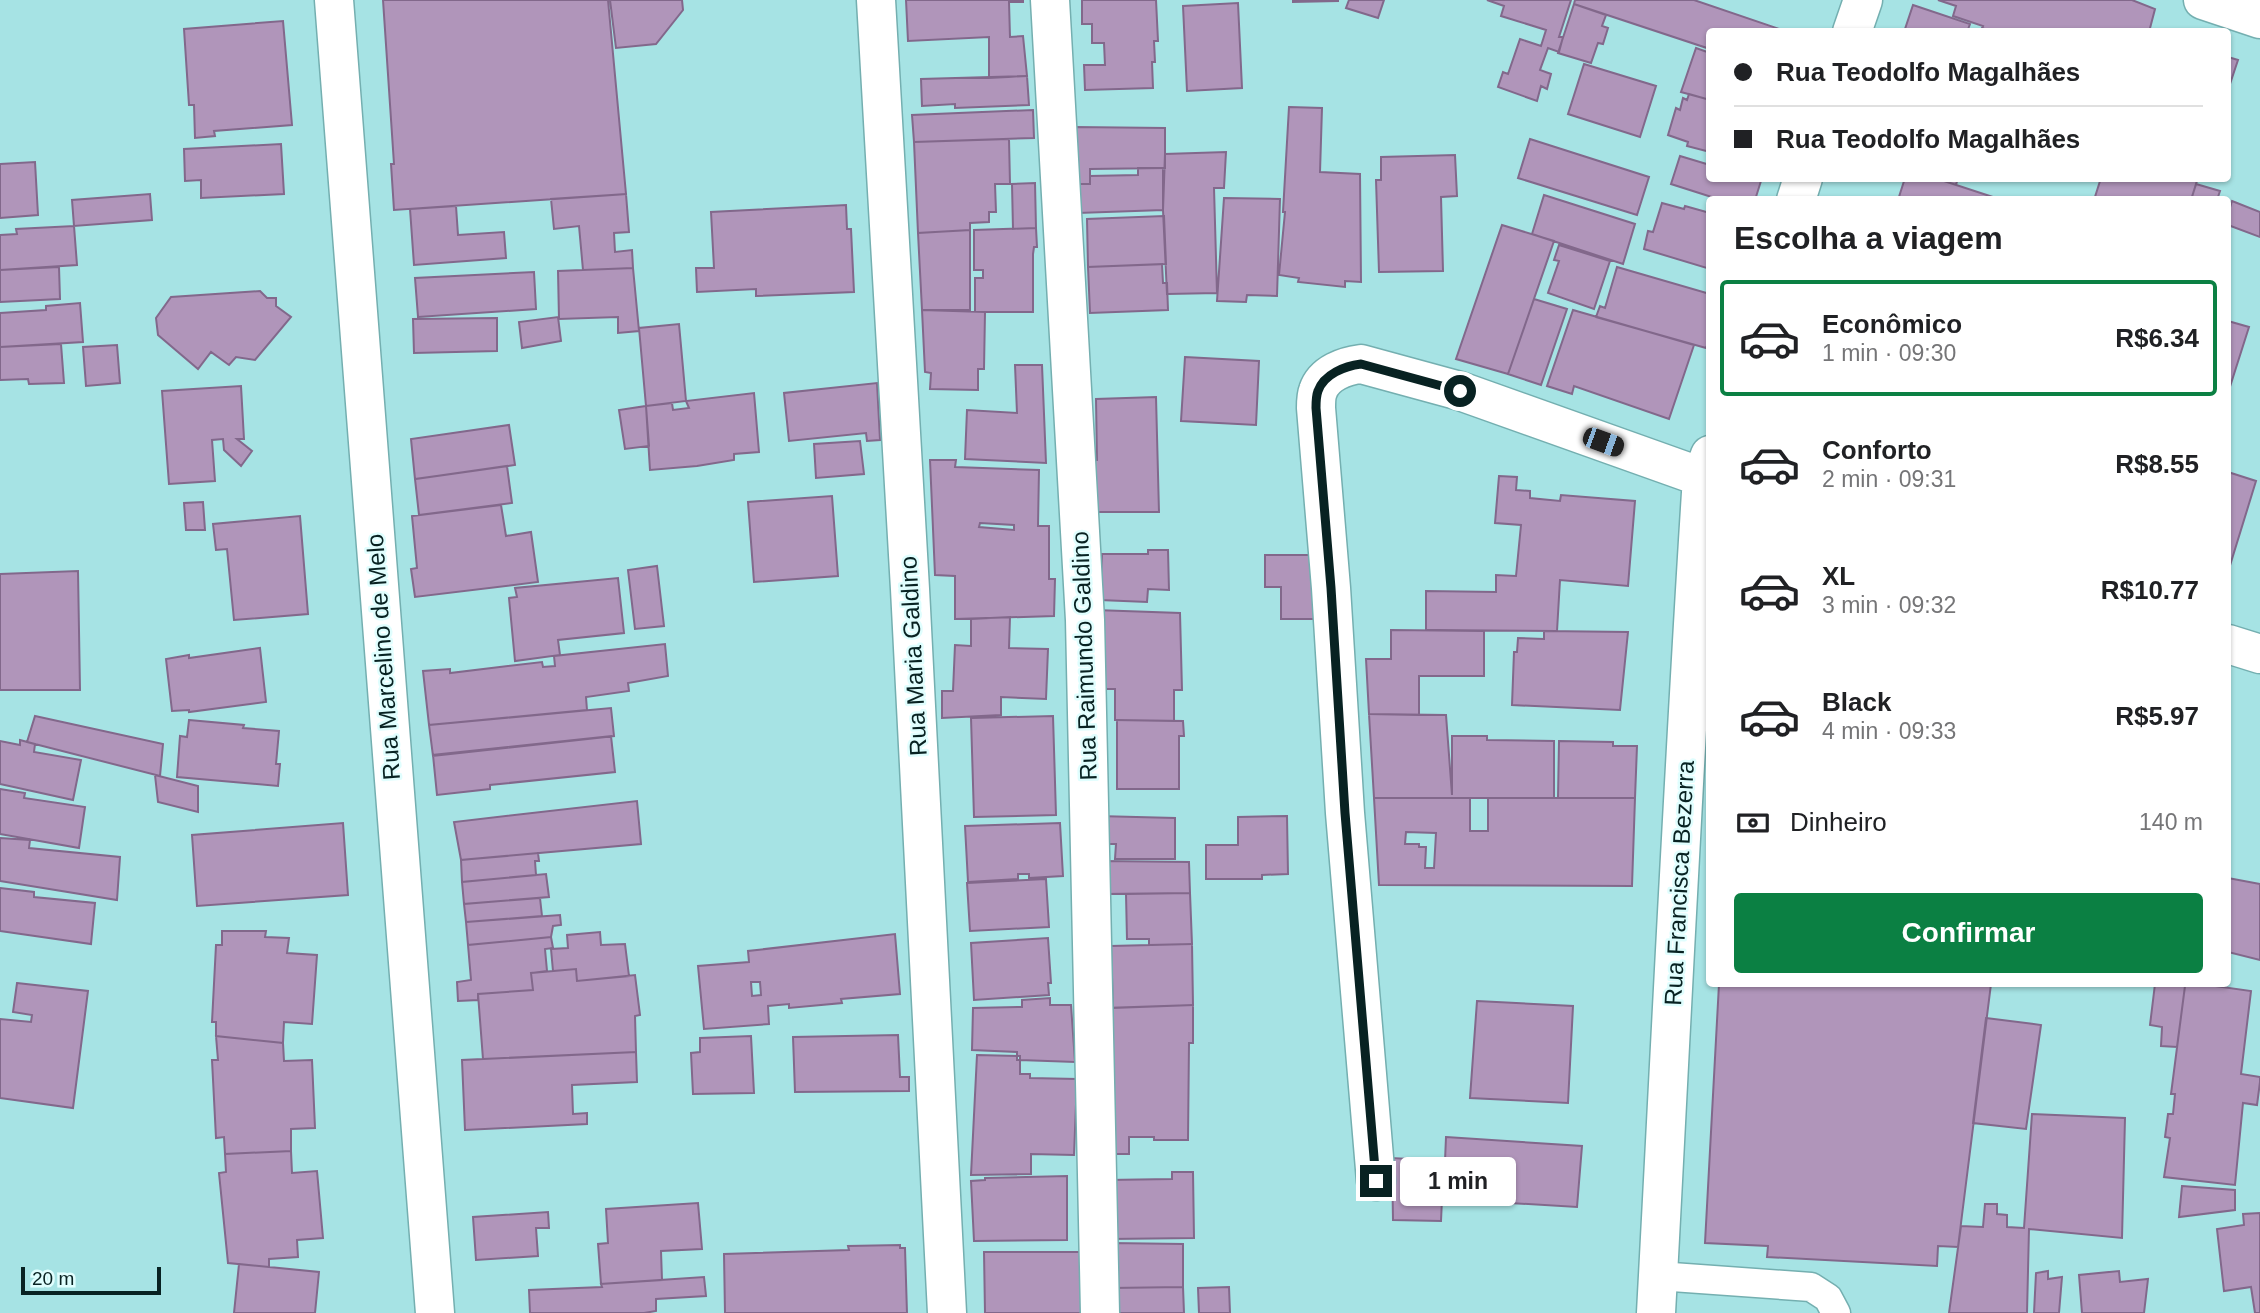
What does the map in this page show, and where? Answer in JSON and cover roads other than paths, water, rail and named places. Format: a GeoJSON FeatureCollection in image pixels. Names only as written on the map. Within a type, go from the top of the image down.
{"type":"FeatureCollection","features":[{"type":"Feature","properties":{"kind":"street","name":"Rua Marcelino de Melo"},"geometry":{"type":"LineString","coordinates":[[334,0],[435,1313]]}},
{"type":"Feature","properties":{"kind":"street","name":"Rua Maria Galdino"},"geometry":{"type":"LineString","coordinates":[[876,0],[947,1313]]}},
{"type":"Feature","properties":{"kind":"street","name":"Rua Raimundo Galdino"},"geometry":{"type":"LineString","coordinates":[[1050,0],[1085,620],[1100,1313]]}},
{"type":"Feature","properties":{"kind":"street"},"geometry":{"type":"LineString","coordinates":[[1853,28],[1863,0]]}},
{"type":"Feature","properties":{"kind":"street"},"geometry":{"type":"LineString","coordinates":[[2203,0],[2260,19]]}},
{"type":"Feature","properties":{"kind":"street"},"geometry":{"type":"LineString","coordinates":[[1376,1181],[1345,813],[1331,588],[1316,408],[1318,390],[1328,376],[1347,366],[1361,364],[1460,391],[1706,471]]}},
{"type":"Feature","properties":{"kind":"street","name":"Rua Francisca Bezerra"},"geometry":{"type":"LineString","coordinates":[[1656,1313],[1684,771],[1706,484]]}},
{"type":"Feature","properties":{"kind":"street"},"geometry":{"type":"LineString","coordinates":[[2231,645],[2260,654]]}},
{"type":"Feature","properties":{"kind":"lane"},"geometry":{"type":"LineString","coordinates":[[1658,1276],[1811,1287],[1828,1298],[1836,1313]]}}]}
